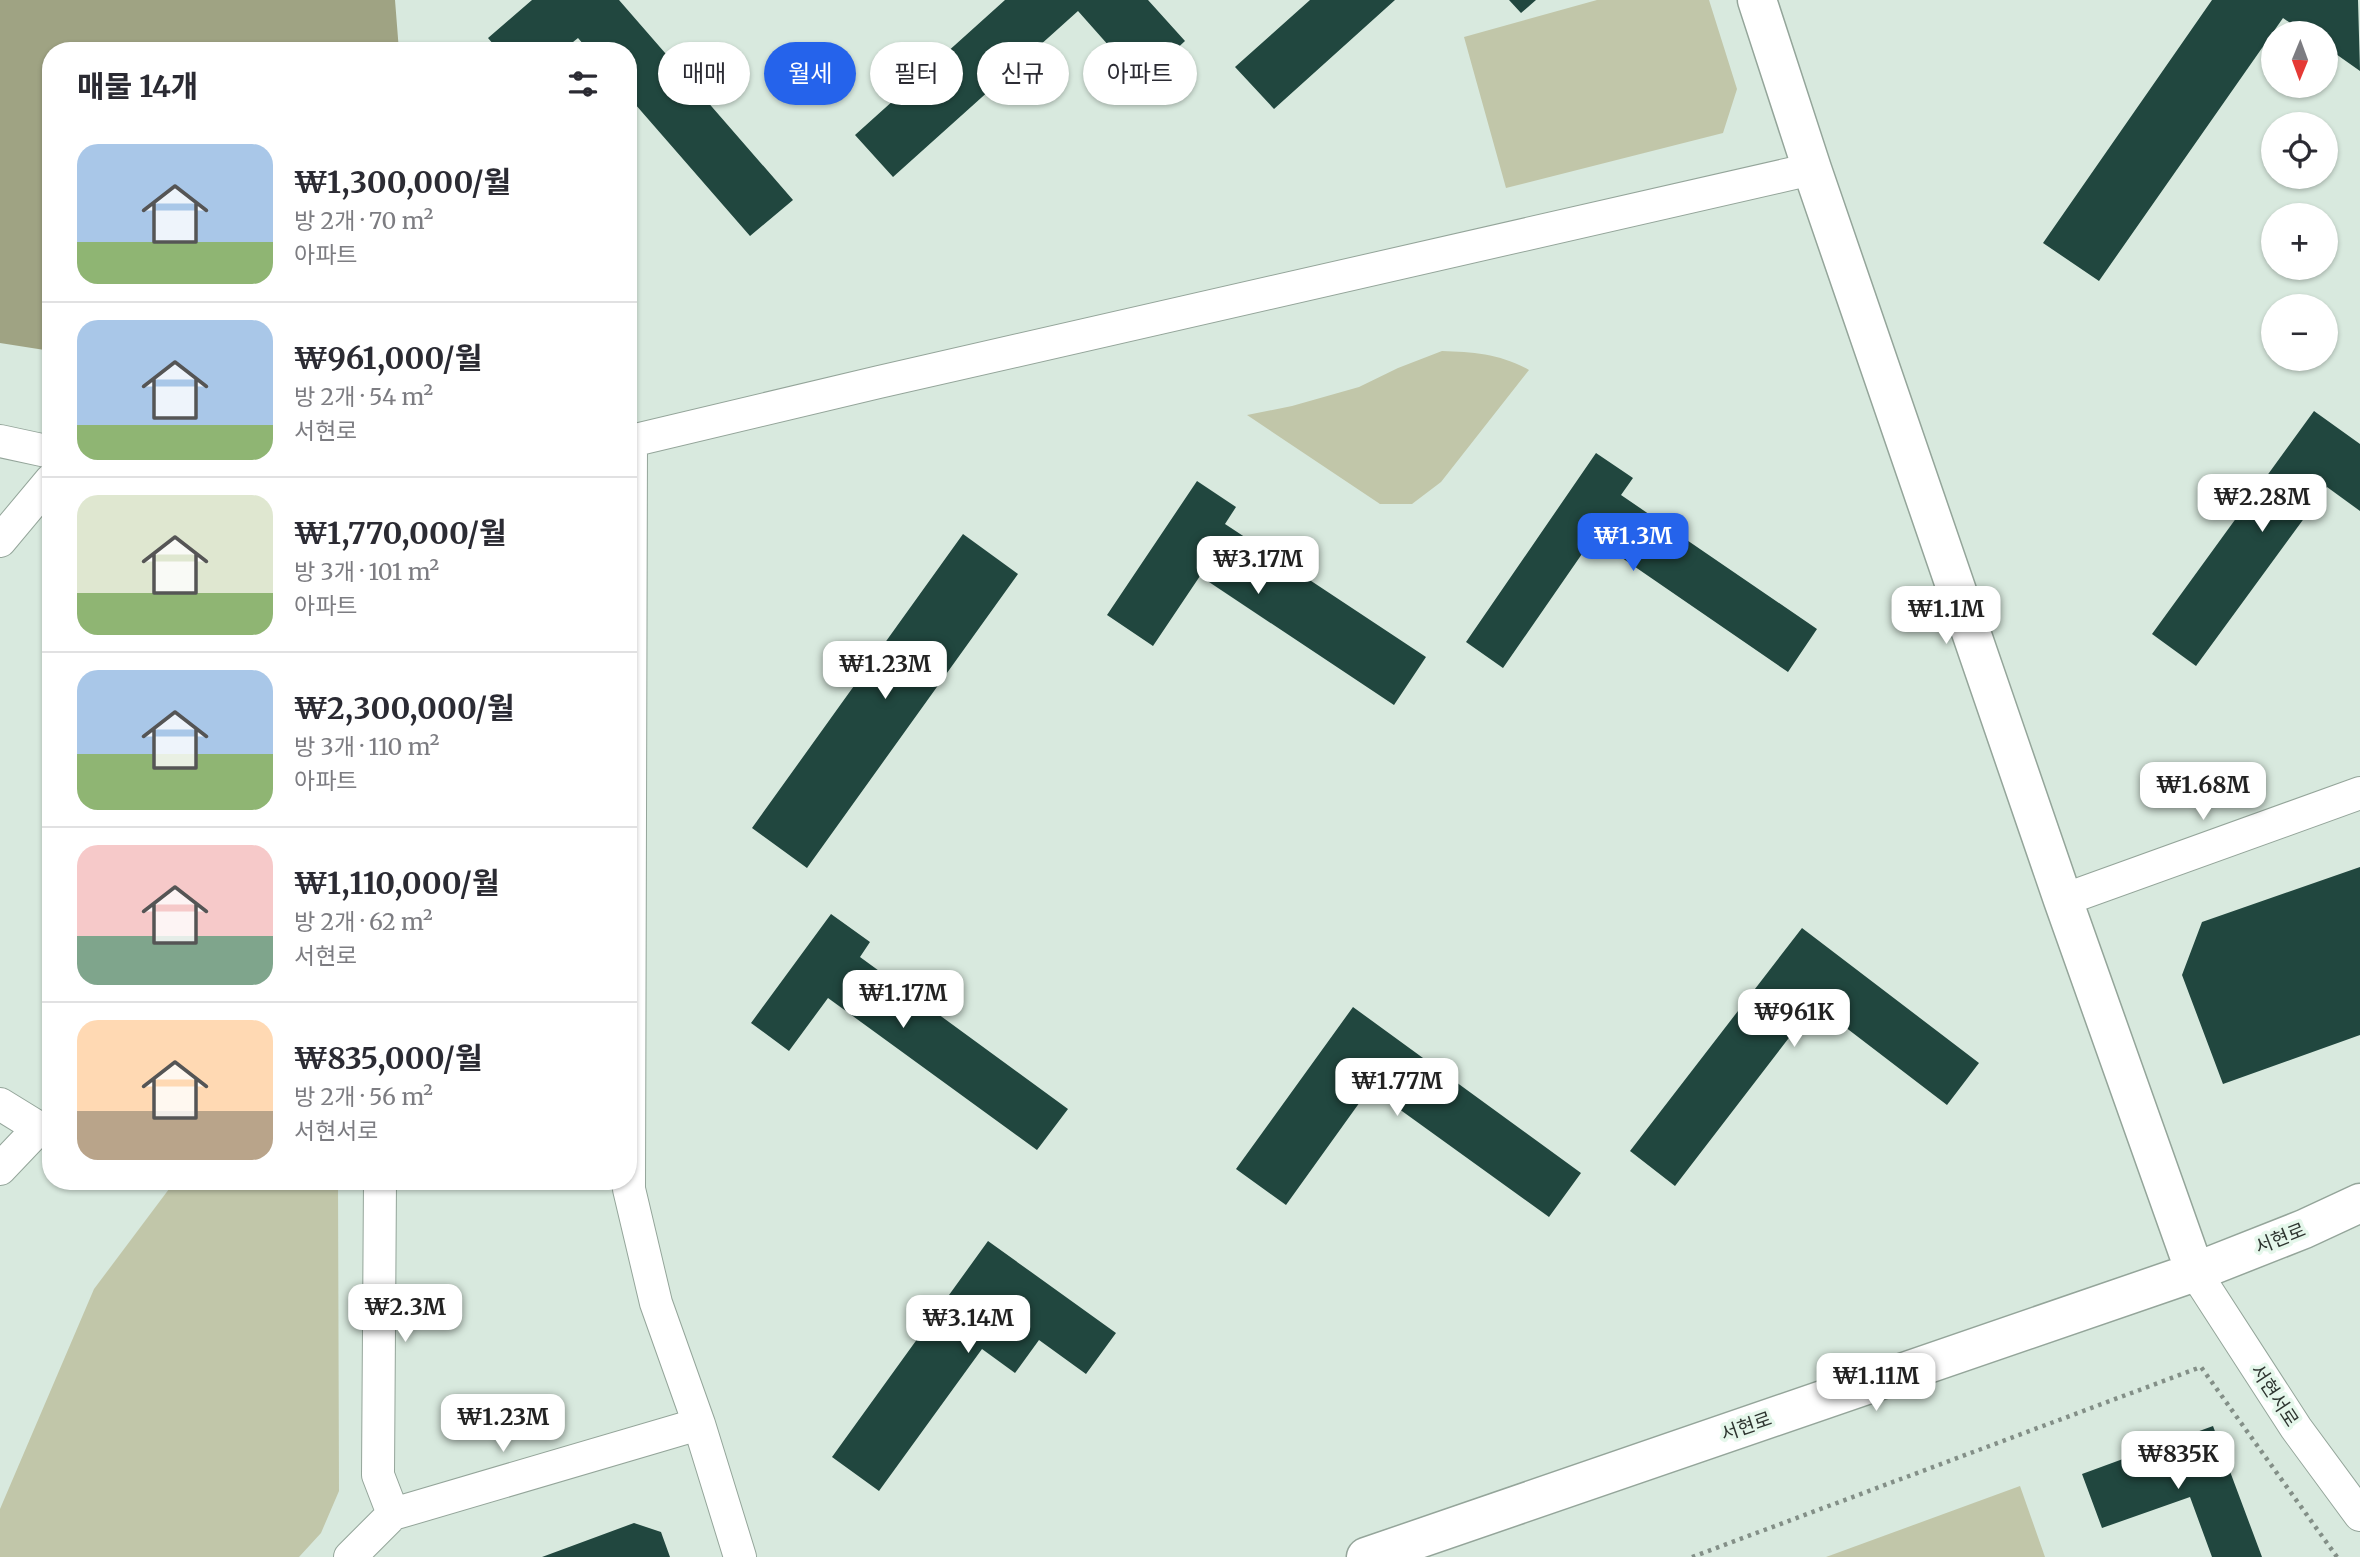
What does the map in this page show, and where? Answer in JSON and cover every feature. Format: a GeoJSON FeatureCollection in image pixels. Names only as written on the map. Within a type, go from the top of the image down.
{"type":"FeatureCollection","features":[{"type":"Feature","properties":{"kind":"street"},"geometry":{"type":"LineString","coordinates":[[1757,0],[1812,169],[2063,900],[2195,1272]]}},
{"type":"Feature","properties":{"kind":"street"},"geometry":{"type":"LineString","coordinates":[[637,439],[1812,169]]}},
{"type":"Feature","properties":{"kind":"street"},"geometry":{"type":"LineString","coordinates":[[0,441],[42,450]]}},
{"type":"Feature","properties":{"kind":"street"},"geometry":{"type":"LineString","coordinates":[[0,541],[42,491]]}},
{"type":"Feature","properties":{"kind":"street"},"geometry":{"type":"LineString","coordinates":[[2063,900],[2360,793]]}},
{"type":"Feature","properties":{"kind":"street"},"geometry":{"type":"LineString","coordinates":[[0,1104],[39,1128],[0,1168]]}},
{"type":"Feature","properties":{"kind":"street"},"geometry":{"type":"LineString","coordinates":[[380,1190],[378,1475],[393,1514]]}},
{"type":"Feature","properties":{"kind":"street"},"geometry":{"type":"LineString","coordinates":[[629,1190],[656,1303],[699,1424],[740,1557]]}},
{"type":"Feature","properties":{"kind":"street","name":"서현로"},"geometry":{"type":"LineString","coordinates":[[1377,1555],[2195,1272],[2304,1229],[2360,1203]]}},
{"type":"Feature","properties":{"kind":"street","name":"서현서로"},"geometry":{"type":"LineString","coordinates":[[2195,1272],[2296,1428],[2360,1515]]}},
{"type":"Feature","properties":{"kind":"street"},"geometry":{"type":"LineString","coordinates":[[349,1557],[393,1514],[699,1424]]}},
{"type":"Feature","properties":{"kind":"path"},"geometry":{"type":"LineString","coordinates":[[1692,1557],[2201,1367],[2337,1557]]}},
{"type":"Feature","properties":{"kind":"green space"},"geometry":{"type":"Polygon","coordinates":[[[0,0],[395,0],[398,42],[42,42],[42,350],[0,343],[0,0]]]}},
{"type":"Feature","properties":{"kind":"green space"},"geometry":{"type":"Polygon","coordinates":[[[1597,0],[1709,0],[1737,89],[1723,133],[1506,188],[1464,37],[1597,0]]]}},
{"type":"Feature","properties":{"kind":"green space"},"geometry":{"type":"Polygon","coordinates":[[[1442,351],[1487,355],[1508,360],[1529,370],[1441,482],[1412,504],[1380,504],[1247,415],[1292,406],[1359,387],[1442,351]]]}},
{"type":"Feature","properties":{"kind":"green space"},"geometry":{"type":"Polygon","coordinates":[[[168,1190],[338,1190],[339,1491],[321,1533],[299,1557],[0,1557],[0,1509],[94,1289],[168,1190]]]}},
{"type":"Feature","properties":{"kind":"green space"},"geometry":{"type":"Polygon","coordinates":[[[2020,1486],[2045,1557],[1826,1557],[2020,1486]]]}},
{"type":"Feature","properties":{"kind":"building"},"geometry":{"type":"Polygon","coordinates":[[[532,0],[619,0],[658,45],[658,105],[710,105],[793,200],[750,236],[637,106],[637,42],[581,42],[578,38],[573,42],[491,42],[488,38],[532,0]]]}},
{"type":"Feature","properties":{"kind":"building"},"geometry":{"type":"Polygon","coordinates":[[[1005,0],[1148,0],[1185,41],[1106,42],[1078,11],[1043,42],[977,42],[977,102],[893,177],[855,135],[888,105],[963,105],[963,42],[958,42],[1005,0]]]}},
{"type":"Feature","properties":{"kind":"building"},"geometry":{"type":"Polygon","coordinates":[[[1310,0],[1395,0],[1274,109],[1235,67],[1310,0]]]}},
{"type":"Feature","properties":{"kind":"building"},"geometry":{"type":"Polygon","coordinates":[[[1509,0],[1536,0],[1521,13],[1509,0]]]}},
{"type":"Feature","properties":{"kind":"building"},"geometry":{"type":"Polygon","coordinates":[[[2212,0],[2358,0],[2360,71],[2338,55],[2338,21],[2287,21],[2283,18],[2281,21],[2261,21],[2261,49],[2099,281],[2043,243],[2212,0]]]}},
{"type":"Feature","properties":{"kind":"building"},"geometry":{"type":"Polygon","coordinates":[[[2314,411],[2360,444],[2360,511],[2327,487],[2196,666],[2152,634],[2314,411]]]}},
{"type":"Feature","properties":{"kind":"building"},"geometry":{"type":"Polygon","coordinates":[[[1596,453],[1633,478],[1621,495],[1817,629],[1788,672],[1593,538],[1503,668],[1466,642],[1596,453]]]}},
{"type":"Feature","properties":{"kind":"building"},"geometry":{"type":"Polygon","coordinates":[[[1197,481],[1236,507],[1225,524],[1426,657],[1394,705],[1200,576],[1153,646],[1107,615],[1197,481]]]}},
{"type":"Feature","properties":{"kind":"building"},"geometry":{"type":"Polygon","coordinates":[[[963,534],[1018,574],[807,868],[752,828],[963,534]]]}},
{"type":"Feature","properties":{"kind":"building"},"geometry":{"type":"Polygon","coordinates":[[[2360,867],[2360,1035],[2223,1084],[2182,975],[2202,922],[2360,867]]]}},
{"type":"Feature","properties":{"kind":"building"},"geometry":{"type":"Polygon","coordinates":[[[831,914],[870,942],[860,957],[1068,1109],[1037,1150],[828,998],[789,1051],[751,1023],[831,914]]]}},
{"type":"Feature","properties":{"kind":"building"},"geometry":{"type":"Polygon","coordinates":[[[1802,928],[1979,1063],[1947,1105],[1815,1004],[1675,1186],[1630,1151],[1802,928]]]}},
{"type":"Feature","properties":{"kind":"building"},"geometry":{"type":"Polygon","coordinates":[[[1353,1007],[1581,1173],[1549,1217],[1370,1088],[1286,1205],[1236,1169],[1353,1007]]]}},
{"type":"Feature","properties":{"kind":"building"},"geometry":{"type":"Polygon","coordinates":[[[988,1241],[1116,1333],[1086,1374],[1039,1340],[1015,1373],[982,1349],[879,1491],[832,1457],[988,1241]]]}},
{"type":"Feature","properties":{"kind":"building"},"geometry":{"type":"Polygon","coordinates":[[[2213,1426],[2262,1557],[2212,1557],[2190,1497],[2102,1528],[2082,1474],[2213,1426]]]}},
{"type":"Feature","properties":{"kind":"building"},"geometry":{"type":"Polygon","coordinates":[[[634,1523],[661,1532],[670,1557],[542,1557],[634,1523]]]}}]}
